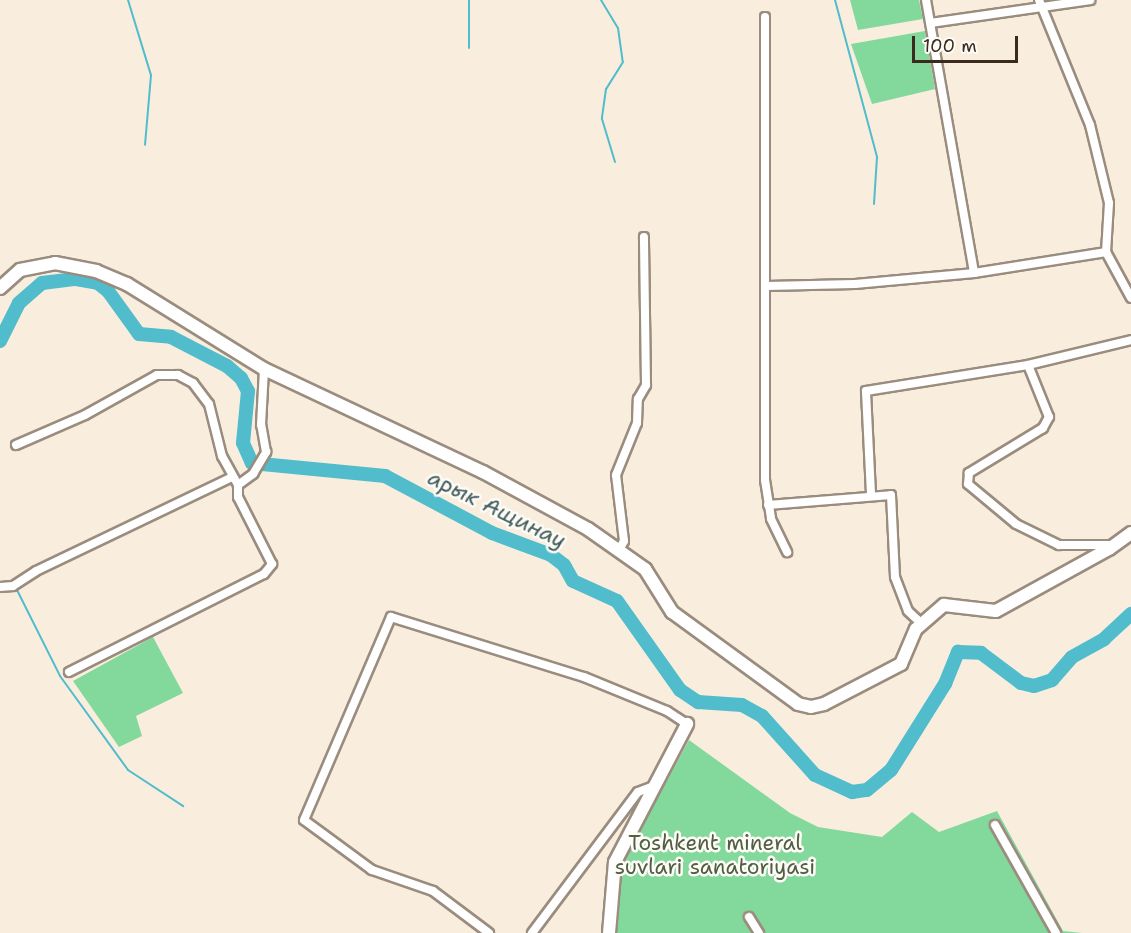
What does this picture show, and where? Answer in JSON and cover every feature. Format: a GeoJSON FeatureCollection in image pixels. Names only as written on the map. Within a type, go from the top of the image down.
{"type":"FeatureCollection","features":[{"type":"Feature","properties":{"kind":"main road"},"geometry":{"type":"LineString","coordinates":[[0,288],[20,270],[37,264],[55,263],[96,271],[127,284],[264,369],[541,501],[645,569],[672,612],[798,704],[824,705],[901,664],[921,623],[944,605],[996,611],[1116,544],[1131,533]]}},
{"type":"Feature","properties":{"kind":"main road"},"geometry":{"type":"LineString","coordinates":[[609,933],[615,862],[687,724]]}},
{"type":"Feature","properties":{"kind":"street"},"geometry":{"type":"LineString","coordinates":[[926,0],[974,273]]}},
{"type":"Feature","properties":{"kind":"street"},"geometry":{"type":"LineString","coordinates":[[1039,0],[1098,152],[1109,203],[1106,252],[1131,298]]}},
{"type":"Feature","properties":{"kind":"street"},"geometry":{"type":"LineString","coordinates":[[931,23],[1042,9],[1090,0]]}},
{"type":"Feature","properties":{"kind":"street"},"geometry":{"type":"LineString","coordinates":[[765,16],[767,286],[765,480],[768,505],[787,552]]}},
{"type":"Feature","properties":{"kind":"street"},"geometry":{"type":"LineString","coordinates":[[619,550],[624,541],[616,475],[637,423],[638,399],[646,385],[644,237]]}},
{"type":"Feature","properties":{"kind":"street"},"geometry":{"type":"LineString","coordinates":[[767,286],[855,284],[974,273],[1106,252]]}},
{"type":"Feature","properties":{"kind":"street"},"geometry":{"type":"LineString","coordinates":[[871,494],[866,391],[1028,365],[1131,340]]}},
{"type":"Feature","properties":{"kind":"street"},"geometry":{"type":"LineString","coordinates":[[1028,365],[1049,417],[1043,428],[969,473],[968,484],[1016,524],[1059,545],[1116,544]]}},
{"type":"Feature","properties":{"kind":"street"},"geometry":{"type":"LineString","coordinates":[[238,485],[253,474],[266,452],[261,425],[264,369]]}},
{"type":"Feature","properties":{"kind":"street"},"geometry":{"type":"LineString","coordinates":[[16,445],[85,415],[157,375],[178,375],[193,383],[209,404],[217,424],[222,456],[238,485],[238,497],[269,552],[272,564],[264,574],[69,672]]}},
{"type":"Feature","properties":{"kind":"street"},"geometry":{"type":"LineString","coordinates":[[0,587],[13,586],[36,571],[232,477]]}},
{"type":"Feature","properties":{"kind":"street"},"geometry":{"type":"LineString","coordinates":[[768,505],[871,494],[891,495],[895,577],[908,611],[921,623]]}},
{"type":"Feature","properties":{"kind":"street"},"geometry":{"type":"LineString","coordinates":[[489,933],[433,891],[372,870],[304,820],[391,617],[584,677],[667,711],[687,724]]}},
{"type":"Feature","properties":{"kind":"street"},"geometry":{"type":"LineString","coordinates":[[532,933],[638,792],[654,786]]}},
{"type":"Feature","properties":{"kind":"street"},"geometry":{"type":"LineString","coordinates":[[995,825],[1056,933]]}},
{"type":"Feature","properties":{"kind":"street"},"geometry":{"type":"LineString","coordinates":[[749,917],[759,933]]}},
{"type":"Feature","properties":{"kind":"green space"},"geometry":{"type":"Polygon","coordinates":[[[850,0],[919,0],[923,19],[858,30],[850,0]]]}},
{"type":"Feature","properties":{"kind":"green space"},"geometry":{"type":"Polygon","coordinates":[[[925,31],[935,89],[872,104],[851,44],[925,31]]]}},
{"type":"Feature","properties":{"kind":"green space"},"geometry":{"type":"Polygon","coordinates":[[[153,637],[183,693],[136,716],[142,736],[119,747],[73,681],[153,637]]]}},
{"type":"Feature","properties":{"kind":"green space","name":"Toshkent mineral suvlari sanatoriyasi"},"geometry":{"type":"Polygon","coordinates":[[[689,740],[790,813],[818,827],[882,837],[912,812],[939,832],[997,811],[1063,931],[1082,933],[616,933],[621,866],[689,740]]]}},
{"type":"Feature","properties":{"kind":"waterway"},"geometry":{"type":"LineString","coordinates":[[128,0],[151,75],[145,145]]}},
{"type":"Feature","properties":{"kind":"waterway"},"geometry":{"type":"LineString","coordinates":[[469,0],[469,48]]}},
{"type":"Feature","properties":{"kind":"waterway"},"geometry":{"type":"LineString","coordinates":[[601,0],[618,28],[623,62],[606,89],[602,119],[615,162]]}},
{"type":"Feature","properties":{"kind":"waterway"},"geometry":{"type":"LineString","coordinates":[[835,0],[877,157],[874,204]]}},
{"type":"Feature","properties":{"kind":"waterway","name":"арык Ащинау"},"geometry":{"type":"LineString","coordinates":[[0,341],[19,303],[42,283],[76,279],[98,283],[108,291],[139,334],[171,337],[227,366],[241,378],[248,391],[243,443],[252,463],[385,476],[492,533],[551,555],[564,565],[573,581],[617,601],[680,690],[698,702],[742,705],[762,716],[815,775],[852,792],[867,790],[891,770],[945,684],[958,652],[981,653],[1021,683],[1034,686],[1052,680],[1072,657],[1104,639],[1131,614]]}},
{"type":"Feature","properties":{"kind":"waterway"},"geometry":{"type":"LineString","coordinates":[[16,588],[60,676],[128,770],[183,806]]}}]}
